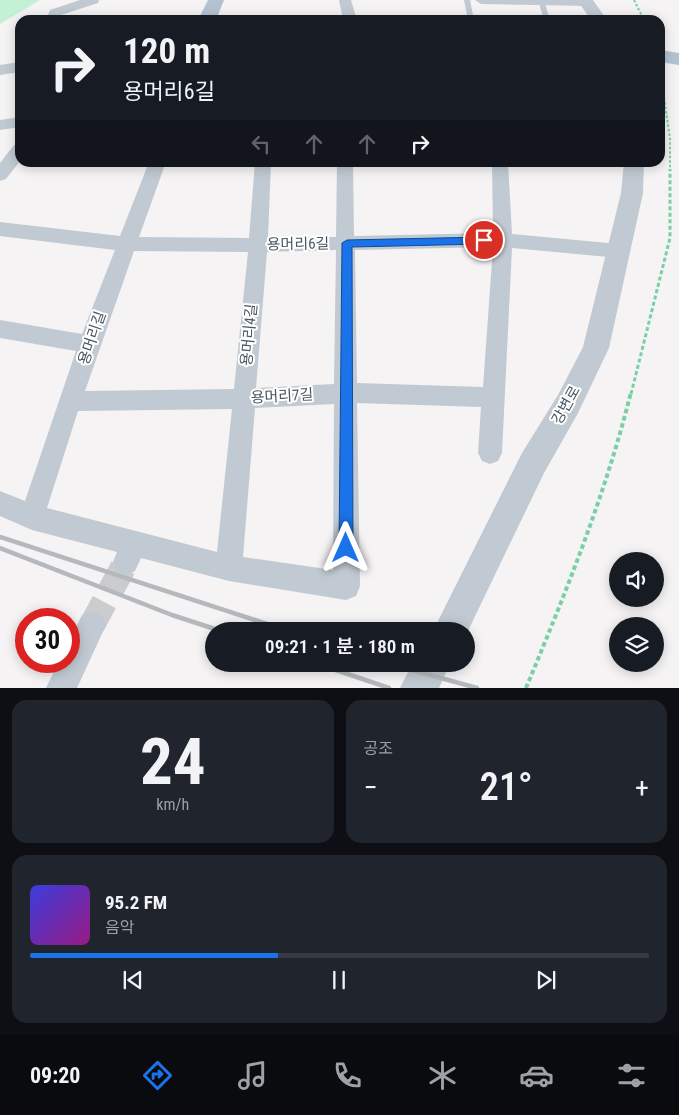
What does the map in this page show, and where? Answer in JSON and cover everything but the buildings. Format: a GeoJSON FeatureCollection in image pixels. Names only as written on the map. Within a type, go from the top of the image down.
{"type":"FeatureCollection","features":[{"type":"Feature","properties":{"kind":"main road"},"geometry":{"type":"LineString","coordinates":[[665,57],[679,59]]}},
{"type":"Feature","properties":{"kind":"street"},"geometry":{"type":"LineString","coordinates":[[55,15],[56,13],[93,0]]}},
{"type":"Feature","properties":{"kind":"street"},"geometry":{"type":"LineString","coordinates":[[345,0],[349,15]]}},
{"type":"Feature","properties":{"kind":"street"},"geometry":{"type":"LineString","coordinates":[[481,0],[585,1],[595,15]]}},
{"type":"Feature","properties":{"kind":"street"},"geometry":{"type":"LineString","coordinates":[[0,70],[15,68]]}},
{"type":"Feature","properties":{"kind":"street"},"geometry":{"type":"LineString","coordinates":[[0,125],[15,123]]}},
{"type":"Feature","properties":{"kind":"street"},"geometry":{"type":"LineString","coordinates":[[0,175],[15,156]]}},
{"type":"Feature","properties":{"kind":"street","name":"용머리길"},"geometry":{"type":"LineString","coordinates":[[32,517],[90,344],[156,167]]}},
{"type":"Feature","properties":{"kind":"street","name":"용머리4길"},"geometry":{"type":"LineString","coordinates":[[228,568],[258,245],[263,167]]}},
{"type":"Feature","properties":{"kind":"street"},"geometry":{"type":"LineString","coordinates":[[0,503],[32,517],[130,553],[346,586],[347,243],[345,167]]}},
{"type":"Feature","properties":{"kind":"street"},"geometry":{"type":"LineString","coordinates":[[490,453],[503,240],[500,167]]}},
{"type":"Feature","properties":{"kind":"street","name":"강변로"},"geometry":{"type":"LineString","coordinates":[[454,622],[533,463],[568,404],[596,348],[632,193],[634,167]]}},
{"type":"Feature","properties":{"kind":"street","name":"용머리6길"},"geometry":{"type":"LineString","coordinates":[[0,229],[126,244],[258,245],[503,240],[619,251]]}},
{"type":"Feature","properties":{"kind":"street"},"geometry":{"type":"LineString","coordinates":[[0,329],[90,344]]}},
{"type":"Feature","properties":{"kind":"street","name":"용머리7길"},"geometry":{"type":"LineString","coordinates":[[72,401],[243,399],[346,393],[493,397]]}},
{"type":"Feature","properties":{"kind":"street"},"geometry":{"type":"LineString","coordinates":[[61,688],[92,625]]}},
{"type":"Feature","properties":{"kind":"street"},"geometry":{"type":"LineString","coordinates":[[418,688],[427,672]]}},
{"type":"Feature","properties":{"kind":"lane"},"geometry":{"type":"LineString","coordinates":[[467,0],[470,15]]}},
{"type":"Feature","properties":{"kind":"lane"},"geometry":{"type":"LineString","coordinates":[[542,1],[546,15]]}},
{"type":"Feature","properties":{"kind":"path"},"geometry":{"type":"LineString","coordinates":[[634,0],[642,15]]}},
{"type":"Feature","properties":{"kind":"path"},"geometry":{"type":"LineString","coordinates":[[526,688],[557,613],[619,440],[670,238],[670,138],[665,104]]}},
{"type":"Feature","properties":{"kind":"green space"},"geometry":{"type":"Polygon","coordinates":[[[0,0],[40,0],[0,24],[0,0]]]}},
{"type":"Feature","properties":{"kind":"tunnel"},"geometry":{"type":"LineString","coordinates":[[92,625],[126,562]]}},
{"type":"Feature","properties":{"kind":"railway"},"geometry":{"type":"LineString","coordinates":[[0,537],[261,622]]}},
{"type":"Feature","properties":{"kind":"railway"},"geometry":{"type":"LineString","coordinates":[[0,548],[172,615],[205,626]]}},
{"type":"Feature","properties":{"kind":"railway"},"geometry":{"type":"LineString","coordinates":[[342,672],[389,688]]}},
{"type":"Feature","properties":{"kind":"railway"},"geometry":{"type":"LineString","coordinates":[[419,672],[477,688]]}},
{"type":"Feature","properties":{"kind":"route"},"geometry":{"type":"LineString","coordinates":[[346,548],[347,243],[484,240]]}}]}
